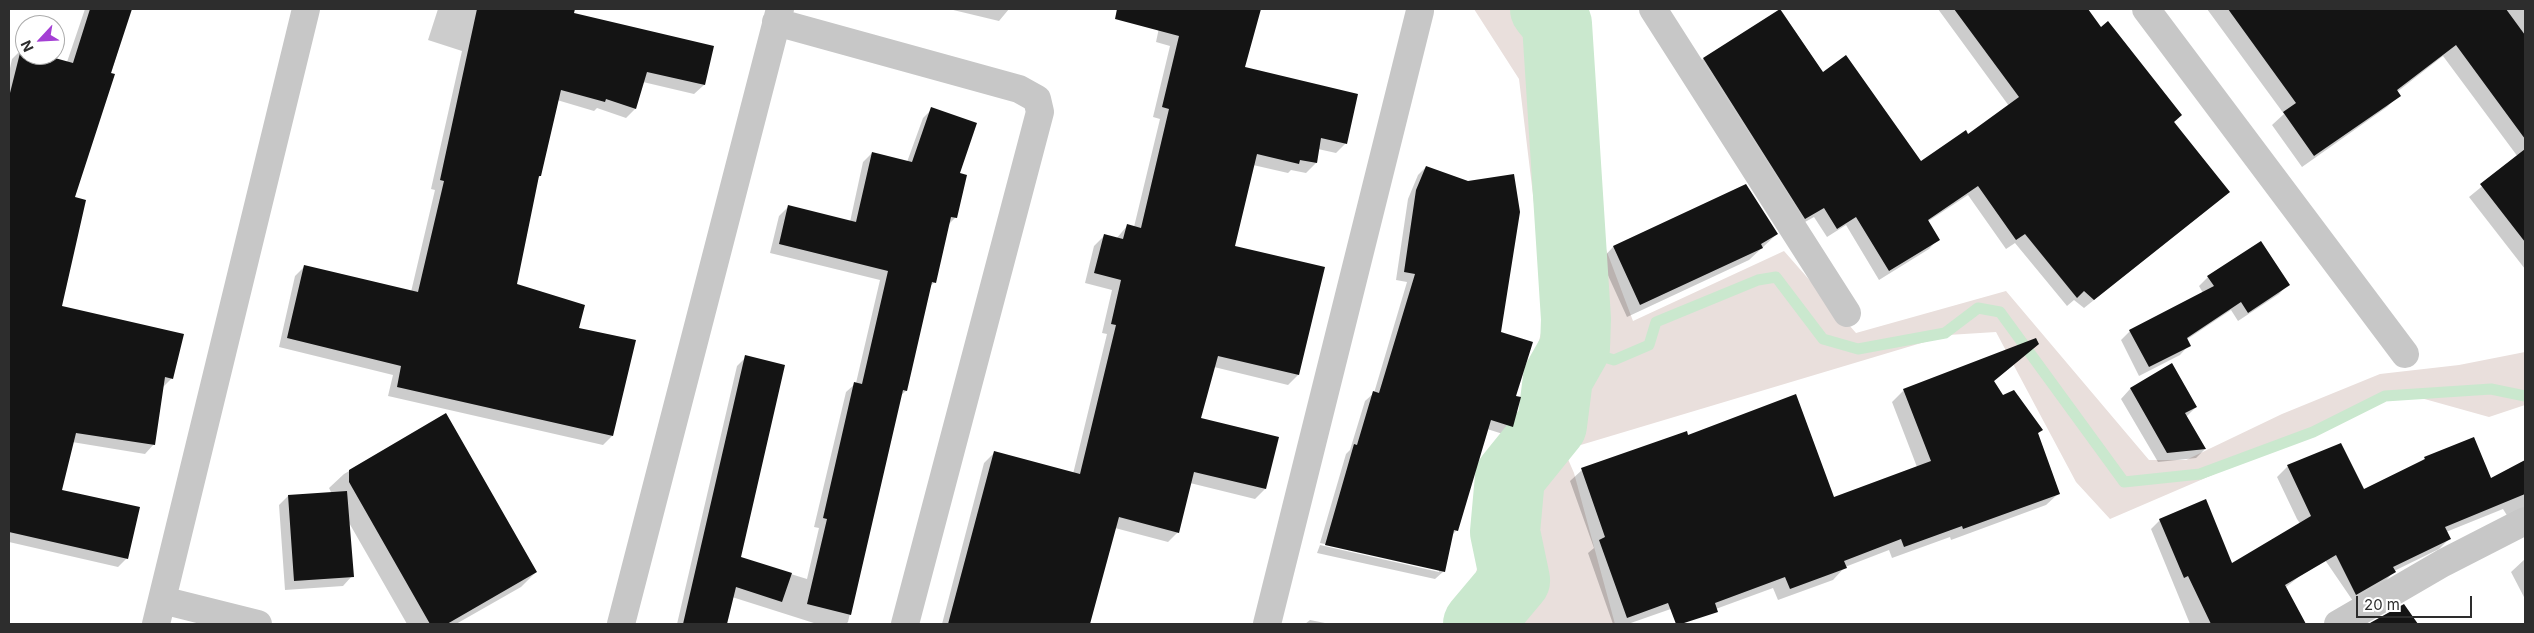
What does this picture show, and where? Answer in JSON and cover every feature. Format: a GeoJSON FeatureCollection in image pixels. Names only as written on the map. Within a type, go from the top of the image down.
{"type":"FeatureCollection","features":[{"type":"Feature","properties":{"kind":"street"},"geometry":{"type":"LineString","coordinates":[[258,624],[159,612],[306,9]]}},
{"type":"Feature","properties":{"kind":"street"},"geometry":{"type":"LineString","coordinates":[[1653,9],[1847,313]]}},
{"type":"Feature","properties":{"kind":"street"},"geometry":{"type":"LineString","coordinates":[[2146,9],[2405,354]]}},
{"type":"Feature","properties":{"kind":"street"},"geometry":{"type":"LineString","coordinates":[[1267,624],[1420,11]]}},
{"type":"Feature","properties":{"kind":"street"},"geometry":{"type":"LineString","coordinates":[[621,624],[778,16],[1019,89],[1037,99],[1040,112],[905,624]]}},
{"type":"Feature","properties":{"kind":"street"},"geometry":{"type":"LineString","coordinates":[[2338,624],[2443,563],[2525,521]]}},
{"type":"Feature","properties":{"kind":"shaded area"},"geometry":{"type":"Polygon","coordinates":[[[1474,9],[1584,9],[1604,244],[1633,321],[1784,251],[1856,333],[2006,291],[2149,460],[2186,460],[2282,414],[2380,374],[2459,365],[2525,352],[2525,405],[2489,417],[2403,393],[2110,519],[2076,482],[1996,332],[1948,335],[1564,450],[1574,473],[1615,624],[1462,624],[1547,311],[1519,79],[1474,9]]]}},
{"type":"Feature","properties":{"kind":"building"},"geometry":{"type":"Polygon","coordinates":[[[90,9],[132,9],[111,73],[115,74],[75,197],[86,200],[62,306],[184,334],[173,379],[165,377],[155,445],[76,433],[62,490],[140,507],[128,559],[9,532],[9,97],[17,65],[65,65],[65,61],[73,63],[90,9]]]}},
{"type":"Feature","properties":{"kind":"building"},"geometry":{"type":"Polygon","coordinates":[[[477,9],[575,9],[574,13],[714,46],[705,85],[647,72],[636,109],[606,99],[605,102],[561,90],[541,176],[539,176],[517,284],[585,305],[579,328],[636,340],[613,436],[397,387],[401,366],[287,338],[304,265],[418,292],[444,181],[440,180],[477,9]]]}},
{"type":"Feature","properties":{"kind":"building"},"geometry":{"type":"Polygon","coordinates":[[[1117,9],[1261,9],[1245,67],[1358,94],[1347,144],[1321,138],[1317,163],[1300,160],[1299,164],[1257,154],[1235,246],[1325,267],[1299,375],[1218,356],[1201,418],[1279,437],[1266,489],[1194,472],[1179,533],[1119,517],[1090,624],[948,624],[994,451],[1080,474],[1116,325],[1111,324],[1121,280],[1094,273],[1104,234],[1123,239],[1127,224],[1141,228],[1169,109],[1162,107],[1179,36],[1115,19],[1117,9]]]}},
{"type":"Feature","properties":{"kind":"building"},"geometry":{"type":"Polygon","coordinates":[[[1780,9],[1823,72],[1846,55],[1921,161],[1966,130],[1968,134],[2019,97],[1954,9],[2088,9],[2101,27],[2108,21],[2182,115],[2174,122],[2230,192],[2094,300],[2084,291],[2077,298],[2025,234],[2016,240],[1978,186],[1928,220],[1940,240],[1889,271],[1856,217],[1837,229],[1824,208],[1805,219],[1703,58],[1780,9]]]}},
{"type":"Feature","properties":{"kind":"building"},"geometry":{"type":"Polygon","coordinates":[[[2228,9],[2506,9],[2525,35],[2525,139],[2456,45],[2397,90],[2401,96],[2314,156],[2283,112],[2296,103],[2228,9]]]}},
{"type":"Feature","properties":{"kind":"building"},"geometry":{"type":"Polygon","coordinates":[[[931,107],[977,123],[960,173],[967,175],[957,218],[951,217],[936,283],[932,282],[907,391],[903,390],[851,615],[807,604],[827,519],[823,518],[854,382],[862,384],[888,271],[779,244],[788,205],[856,222],[872,152],[912,162],[931,107]]]}},
{"type":"Feature","properties":{"kind":"building"},"geometry":{"type":"Polygon","coordinates":[[[2525,149],[2525,242],[2480,184],[2525,149]]]}},
{"type":"Feature","properties":{"kind":"building"},"geometry":{"type":"Polygon","coordinates":[[[1426,166],[1468,181],[1514,174],[1520,212],[1501,332],[1533,342],[1516,396],[1521,397],[1513,427],[1491,420],[1458,531],[1454,530],[1445,572],[1325,545],[1354,444],[1357,445],[1373,391],[1379,393],[1415,274],[1404,272],[1416,190],[1426,166]]]}},
{"type":"Feature","properties":{"kind":"building"},"geometry":{"type":"Polygon","coordinates":[[[1746,184],[1778,234],[1761,244],[1763,248],[1640,305],[1613,246],[1746,184]]]}},
{"type":"Feature","properties":{"kind":"building"},"geometry":{"type":"Polygon","coordinates":[[[2261,241],[2290,285],[2248,313],[2241,302],[2187,338],[2191,346],[2149,367],[2129,330],[2214,286],[2207,276],[2261,241]]]}},
{"type":"Feature","properties":{"kind":"building"},"geometry":{"type":"Polygon","coordinates":[[[2036,338],[2039,344],[1994,381],[2003,395],[2014,390],[2043,430],[2038,433],[2060,494],[1963,529],[1962,526],[1904,547],[1901,539],[1844,561],[1847,568],[1790,589],[1785,577],[1715,603],[1718,612],[1681,624],[1676,624],[1668,603],[1627,618],[1599,540],[1605,537],[1581,468],[1687,431],[1688,435],[1796,394],[1834,497],[1931,461],[1903,389],[2036,338]]]}},
{"type":"Feature","properties":{"kind":"building"},"geometry":{"type":"Polygon","coordinates":[[[745,355],[785,365],[741,557],[792,573],[782,602],[736,587],[727,624],[683,624],[745,355]]]}},
{"type":"Feature","properties":{"kind":"building"},"geometry":{"type":"Polygon","coordinates":[[[2172,363],[2197,407],[2185,413],[2206,449],[2167,453],[2130,388],[2172,363]]]}},
{"type":"Feature","properties":{"kind":"building"},"geometry":{"type":"Polygon","coordinates":[[[446,413],[537,572],[447,624],[430,624],[349,482],[349,470],[446,413]]]}},
{"type":"Feature","properties":{"kind":"building"},"geometry":{"type":"Polygon","coordinates":[[[2474,437],[2491,478],[2525,460],[2525,494],[2445,527],[2451,539],[2393,567],[2396,572],[2356,595],[2336,555],[2285,585],[2306,624],[2211,624],[2188,576],[2184,578],[2159,519],[2206,499],[2232,563],[2311,516],[2287,465],[2341,443],[2364,489],[2425,459],[2424,457],[2474,437]]]}},
{"type":"Feature","properties":{"kind":"building"},"geometry":{"type":"Polygon","coordinates":[[[347,491],[354,577],[294,581],[288,495],[347,491]]]}},
{"type":"Feature","properties":{"kind":"building"},"geometry":{"type":"Polygon","coordinates":[[[2404,604],[2418,624],[2370,623],[2404,604]]]}},
{"type":"Feature","properties":{"kind":"waterway"},"geometry":{"type":"LineString","coordinates":[[1478,624],[1515,580],[1505,532],[1510,477],[1552,425],[1558,378],[1575,348],[1576,319],[1557,24],[1545,9]]}},
{"type":"Feature","properties":{"kind":"waterway"},"geometry":{"type":"LineString","coordinates":[[1575,348],[1614,360],[1649,345],[1656,322],[1758,280],[1776,277],[1823,339],[1858,349],[1945,333],[1978,308],[2000,312],[2124,482],[2200,474],[2313,432],[2385,396],[2491,389],[2525,396]]}}]}
